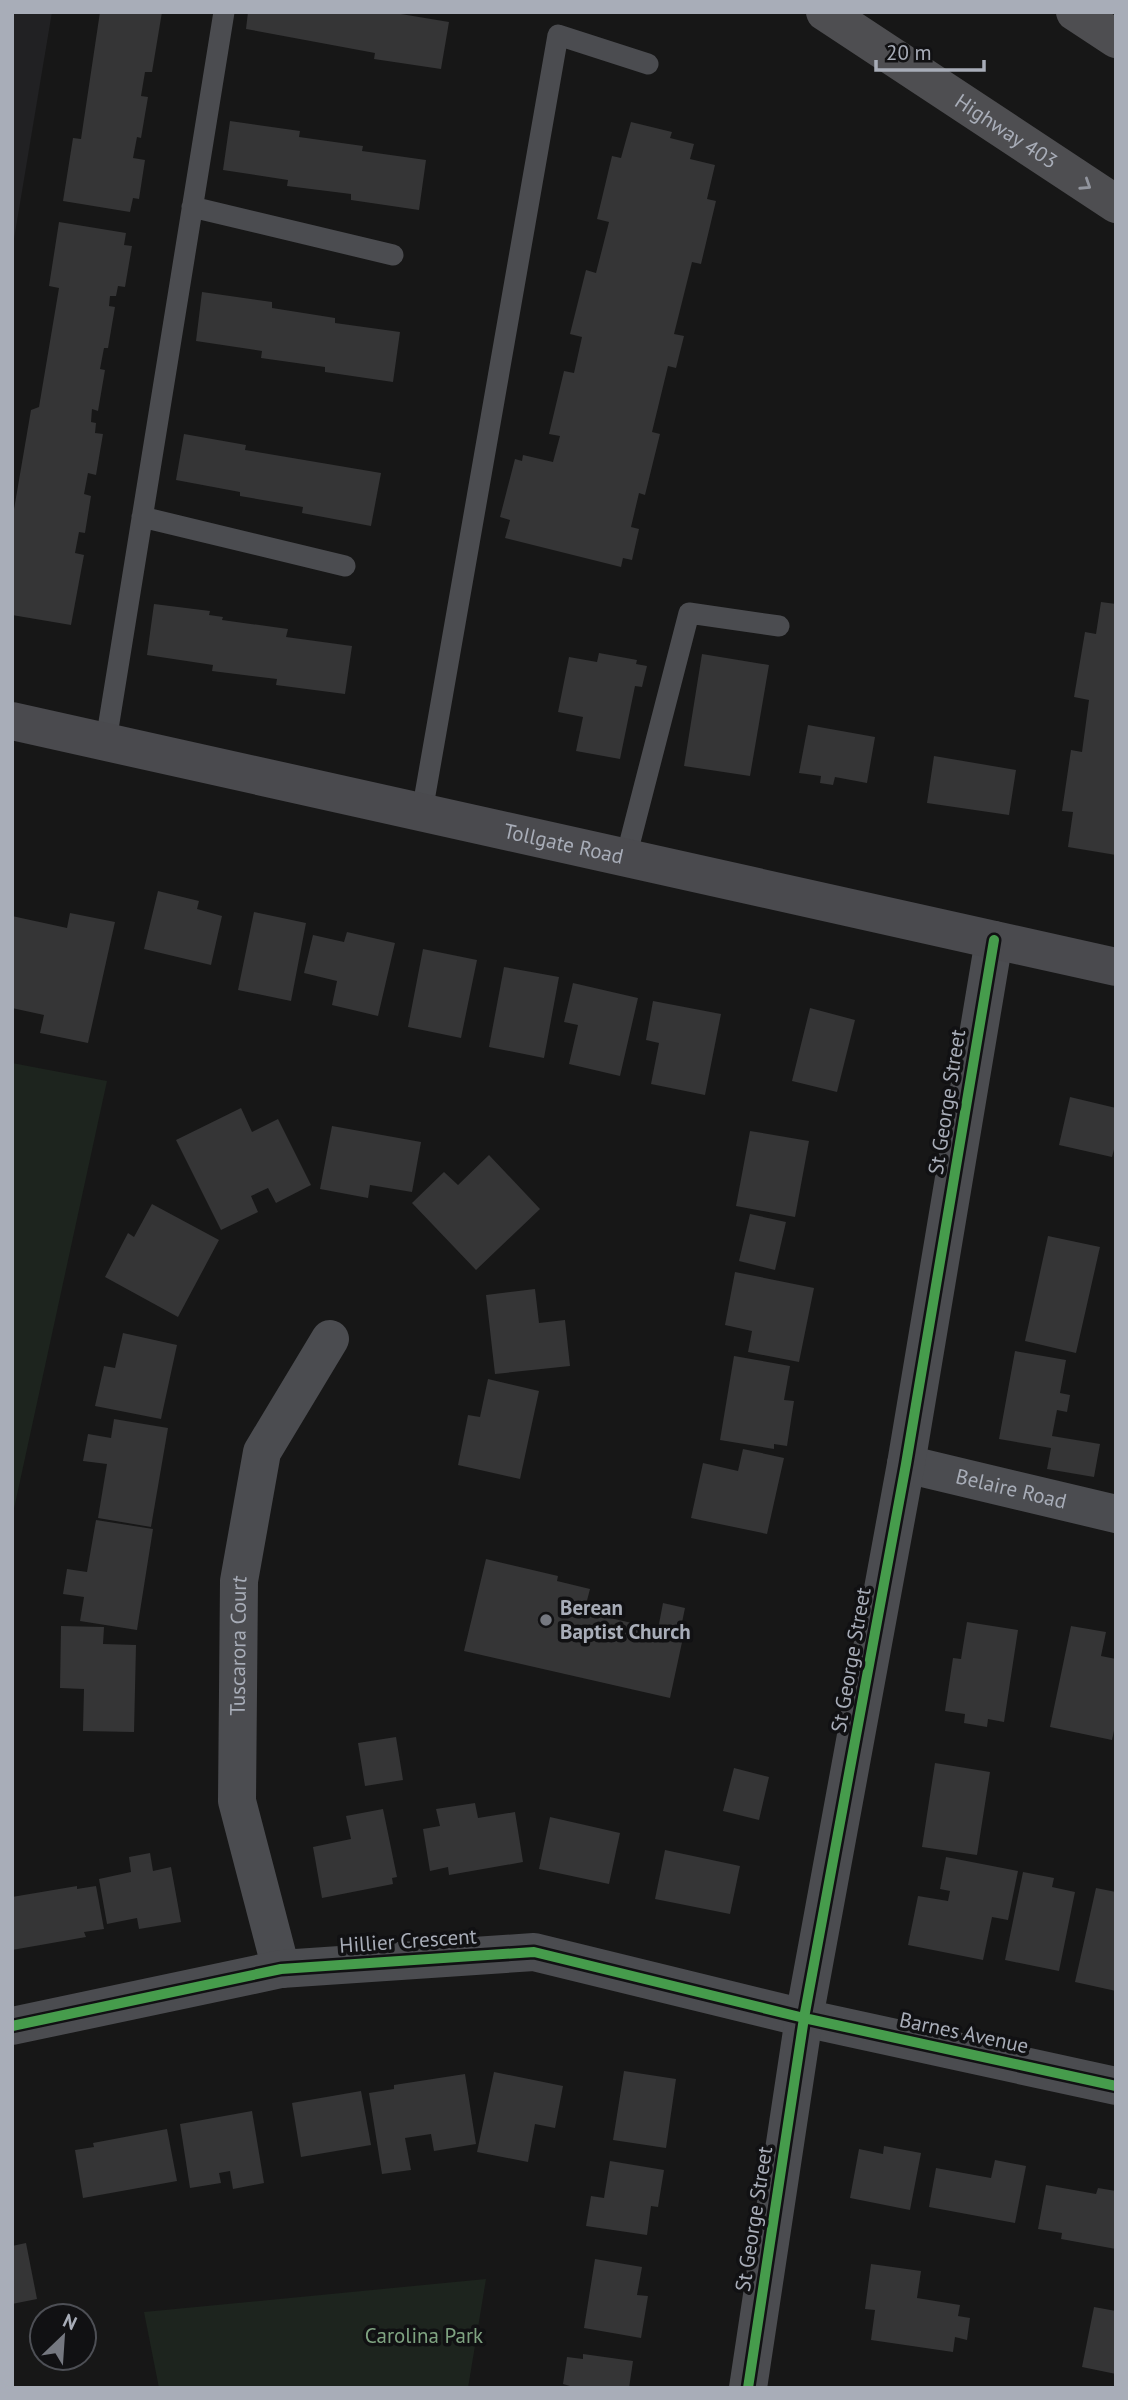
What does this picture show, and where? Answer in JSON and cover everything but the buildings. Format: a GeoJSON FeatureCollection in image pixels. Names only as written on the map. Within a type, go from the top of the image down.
{"type":"FeatureCollection","features":[{"type":"Feature","properties":{"kind":"highway","name":"Highway 403"},"geometry":{"type":"LineString","coordinates":[[825,12],[1116,204]]}},
{"type":"Feature","properties":{"kind":"highway"},"geometry":{"type":"LineString","coordinates":[[1075,12],[1116,39]]}},
{"type":"Feature","properties":{"kind":"main road","name":"Tollgate Road"},"geometry":{"type":"LineString","coordinates":[[12,721],[1116,967]]}},
{"type":"Feature","properties":{"kind":"street","name":"St George Street"},"geometry":{"type":"LineString","coordinates":[[748,2388],[804,2018],[906,1464],[994,940]]}},
{"type":"Feature","properties":{"kind":"street","name":"Tuscarora Court"},"geometry":{"type":"LineString","coordinates":[[282,1969],[237,1801],[239,1581],[262,1452],[330,1339]]}},
{"type":"Feature","properties":{"kind":"street","name":"Belaire Road"},"geometry":{"type":"LineString","coordinates":[[906,1464],[1116,1514]]}},
{"type":"Feature","properties":{"kind":"street","name":"Hillier Crescent"},"geometry":{"type":"LineString","coordinates":[[12,2026],[282,1969],[534,1952],[804,2018]]}},
{"type":"Feature","properties":{"kind":"street","name":"Barnes Avenue"},"geometry":{"type":"LineString","coordinates":[[804,2018],[1116,2086]]}},
{"type":"Feature","properties":{"kind":"lane"},"geometry":{"type":"LineString","coordinates":[[106,741],[224,12]]}},
{"type":"Feature","properties":{"kind":"lane"},"geometry":{"type":"LineString","coordinates":[[422,812],[558,34],[648,64]]}},
{"type":"Feature","properties":{"kind":"lane"},"geometry":{"type":"LineString","coordinates":[[192,207],[393,255]]}},
{"type":"Feature","properties":{"kind":"lane"},"geometry":{"type":"LineString","coordinates":[[142,517],[345,566]]}},
{"type":"Feature","properties":{"kind":"lane"},"geometry":{"type":"LineString","coordinates":[[626,857],[689,613],[779,626]]}},
{"type":"Feature","properties":{"kind":"shaded area"},"geometry":{"type":"Polygon","coordinates":[[[12,12],[52,12],[12,251],[12,12]]]}},
{"type":"Feature","properties":{"kind":"green space"},"geometry":{"type":"Polygon","coordinates":[[[12,1063],[107,1081],[12,1518],[12,1063]]]}},
{"type":"Feature","properties":{"kind":"green space","name":"Carolina Park"},"geometry":{"type":"Polygon","coordinates":[[[486,2279],[468,2388],[159,2388],[144,2312],[486,2279]]]}},
{"type":"Feature","properties":{"kind":"cycle path"},"geometry":{"type":"LineString","coordinates":[[748,2388],[804,2018],[906,1464],[994,940]]}},
{"type":"Feature","properties":{"kind":"cycle path"},"geometry":{"type":"LineString","coordinates":[[12,2026],[281,1969],[534,1952],[804,2018],[1116,2086]]}},
{"type":"Feature","properties":{"kind":"place","name":"Berean Baptist Church"},"geometry":{"type":"Point","coordinates":[546,1620]}}]}
